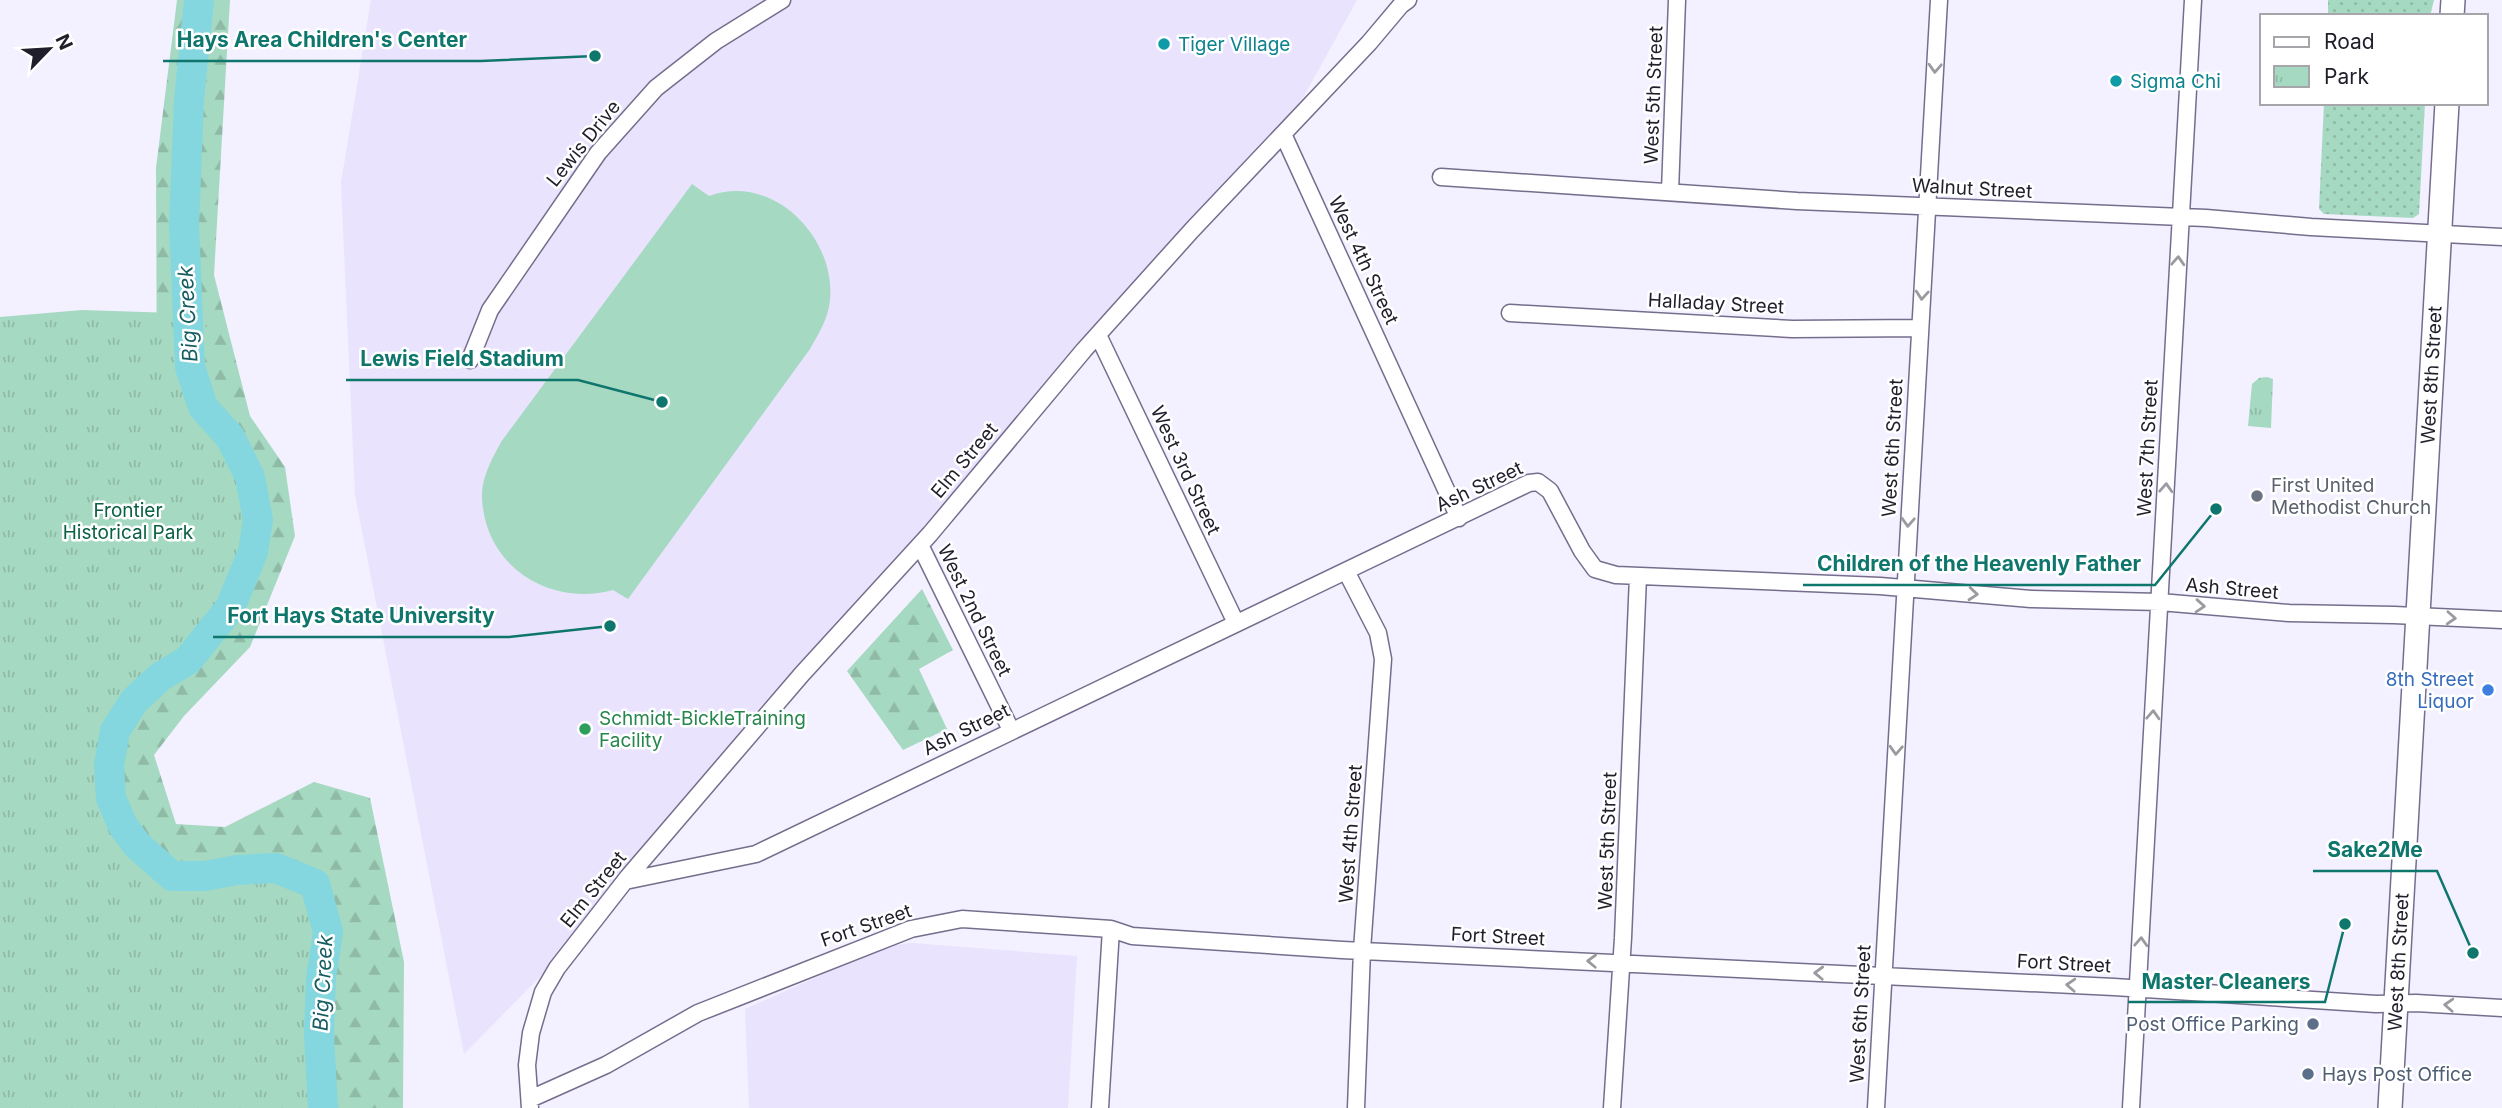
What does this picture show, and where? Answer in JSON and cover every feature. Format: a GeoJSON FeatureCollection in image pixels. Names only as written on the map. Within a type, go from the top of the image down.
{"type":"FeatureCollection","features":[{"type":"Feature","properties":{"kind":"main road","name":"West 8th Street"},"geometry":{"type":"LineString","coordinates":[[2390,1108],[2448,105]]}},
{"type":"Feature","properties":{"kind":"street","name":"Lewis Drive"},"geometry":{"type":"LineString","coordinates":[[470,360],[490,310],[598,153],[656,88],[716,41],[782,0]]}},
{"type":"Feature","properties":{"kind":"street"},"geometry":{"type":"LineString","coordinates":[[1384,0],[1404,2]]}},
{"type":"Feature","properties":{"kind":"street","name":"West 5th Street"},"geometry":{"type":"LineString","coordinates":[[1670,192],[1677,0]]}},
{"type":"Feature","properties":{"kind":"street","name":"West 6th Street"},"geometry":{"type":"LineString","coordinates":[[1875,1108],[1939,0]]}},
{"type":"Feature","properties":{"kind":"street","name":"West 7th Street"},"geometry":{"type":"LineString","coordinates":[[2131,1108],[2193,0]]}},
{"type":"Feature","properties":{"kind":"street","name":"Elm Street"},"geometry":{"type":"LineString","coordinates":[[530,1103],[527,1065],[531,1033],[543,992],[565,958],[625,881],[802,674],[920,545],[1098,335],[1404,2]]}},
{"type":"Feature","properties":{"kind":"street","name":"West 4th Street"},"geometry":{"type":"LineString","coordinates":[[1283,134],[1459,518]]}},
{"type":"Feature","properties":{"kind":"street","name":"Walnut Street"},"geometry":{"type":"LineString","coordinates":[[1441,177],[1797,201],[2181,218],[2502,237]]}},
{"type":"Feature","properties":{"kind":"street","name":"Halladay Street"},"geometry":{"type":"LineString","coordinates":[[1510,313],[1792,329],[1920,328]]}},
{"type":"Feature","properties":{"kind":"street","name":"West 3rd Street"},"geometry":{"type":"LineString","coordinates":[[1098,335],[1236,623]]}},
{"type":"Feature","properties":{"kind":"street","name":"Ash Street"},"geometry":{"type":"LineString","coordinates":[[625,881],[756,854],[1529,483],[1538,482],[1550,491],[1582,551],[1595,569],[1616,575],[1905,588],[2031,599],[2160,603],[2289,613],[2502,620]]}},
{"type":"Feature","properties":{"kind":"street","name":"West 2nd Street"},"geometry":{"type":"LineString","coordinates":[[920,545],[1011,730]]}},
{"type":"Feature","properties":{"kind":"street","name":"West 4th Street"},"geometry":{"type":"LineString","coordinates":[[1346,571],[1378,633],[1383,659],[1362,950],[1356,1108]]}},
{"type":"Feature","properties":{"kind":"street","name":"West 5th Street"},"geometry":{"type":"LineString","coordinates":[[1612,1108],[1622,962],[1638,576]]}},
{"type":"Feature","properties":{"kind":"street","name":"Fort Street"},"geometry":{"type":"LineString","coordinates":[[530,1103],[606,1065],[698,1013],[911,929],[962,919],[1111,929],[1132,936],[1362,950],[2502,1008]]}},
{"type":"Feature","properties":{"kind":"street"},"geometry":{"type":"LineString","coordinates":[[1100,1108],[1111,929]]}},
{"type":"Feature","properties":{"kind":"shaded area"},"geometry":{"type":"Polygon","coordinates":[[[371,0],[1357,0],[1283,134],[944,505],[733,747],[589,927],[464,1054],[355,495],[341,183],[371,0]]]}},
{"type":"Feature","properties":{"kind":"shaded area"},"geometry":{"type":"Polygon","coordinates":[[[912,943],[1077,956],[1068,1108],[749,1108],[745,1009],[886,946],[912,943]]]}},
{"type":"Feature","properties":{"kind":"green space"},"geometry":{"type":"Polygon","coordinates":[[[177,0],[230,0],[214,275],[250,416],[285,467],[295,536],[250,647],[184,716],[154,755],[176,824],[225,827],[314,782],[370,798],[404,962],[403,1108],[286,1108],[0,850],[157,416],[156,168],[177,0]]]}},
{"type":"Feature","properties":{"kind":"green space"},"geometry":{"type":"Polygon","coordinates":[[[2328,0],[2434,0],[2430,14],[2328,14],[2328,0]]]}},
{"type":"Feature","properties":{"kind":"green space"},"geometry":{"type":"Polygon","coordinates":[[[2324,105],[2425,105],[2419,214],[2413,218],[2324,214],[2319,209],[2324,105]]]}},
{"type":"Feature","properties":{"kind":"green space"},"geometry":{"type":"Polygon","coordinates":[[[692,184],[709,196],[733,191],[755,193],[777,202],[795,215],[811,233],[829,276],[830,300],[825,320],[810,349],[628,599],[613,590],[589,594],[545,587],[508,562],[495,544],[486,522],[482,498],[488,469],[501,442],[692,184]]]}},
{"type":"Feature","properties":{"kind":"green space","name":"Frontier Historical Park"},"geometry":{"type":"Polygon","coordinates":[[[82,310],[206,314],[203,407],[230,437],[250,477],[258,520],[253,552],[230,608],[188,660],[160,677],[134,701],[115,731],[109,765],[111,798],[123,826],[137,845],[172,876],[205,876],[237,870],[276,868],[315,884],[328,932],[321,978],[319,1035],[323,1108],[0,1108],[0,317],[82,310]]]}},
{"type":"Feature","properties":{"kind":"green space"},"geometry":{"type":"Polygon","coordinates":[[[2259,378],[2273,379],[2271,428],[2248,426],[2252,384],[2259,378]]]}},
{"type":"Feature","properties":{"kind":"green space"},"geometry":{"type":"Polygon","coordinates":[[[922,589],[953,650],[919,669],[947,729],[903,750],[847,671],[922,589]]]}},
{"type":"Feature","properties":{"kind":"waterway","name":"Big Creek"},"geometry":{"type":"LineString","coordinates":[[199,0],[189,100],[184,225],[190,367],[203,407],[230,437],[250,477],[258,520],[253,552],[230,608],[188,660],[160,677],[134,701],[115,731],[109,765],[111,798],[123,826],[137,845],[172,876],[205,876],[237,870],[276,868],[315,884],[328,932],[321,978],[319,1035],[323,1108]]}},
{"type":"Feature","properties":{"kind":"place","name":"Tiger Village"},"geometry":{"type":"Point","coordinates":[1164,44]}},
{"type":"Feature","properties":{"kind":"place","name":"Hays Area Children's Center"},"geometry":{"type":"Point","coordinates":[595,56]}},
{"type":"Feature","properties":{"kind":"place","name":"Sigma Chi"},"geometry":{"type":"Point","coordinates":[2116,81]}},
{"type":"Feature","properties":{"kind":"place","name":"Lewis Field Stadium"},"geometry":{"type":"Point","coordinates":[662,402]}},
{"type":"Feature","properties":{"kind":"place","name":"First United Methodist Church"},"geometry":{"type":"Point","coordinates":[2257,496]}},
{"type":"Feature","properties":{"kind":"place","name":"Children of the Heavenly Father"},"geometry":{"type":"Point","coordinates":[2216,509]}},
{"type":"Feature","properties":{"kind":"place","name":"Fort Hays State University"},"geometry":{"type":"Point","coordinates":[610,626]}},
{"type":"Feature","properties":{"kind":"place","name":"8th Street Liquor"},"geometry":{"type":"Point","coordinates":[2488,690]}},
{"type":"Feature","properties":{"kind":"place","name":"Schmidt-BickleTraining Facility"},"geometry":{"type":"Point","coordinates":[585,729]}},
{"type":"Feature","properties":{"kind":"place","name":"Master Cleaners"},"geometry":{"type":"Point","coordinates":[2345,924]}},
{"type":"Feature","properties":{"kind":"place","name":"Sake2Me"},"geometry":{"type":"Point","coordinates":[2473,953]}},
{"type":"Feature","properties":{"kind":"place","name":"Post Office Parking"},"geometry":{"type":"Point","coordinates":[2313,1024]}},
{"type":"Feature","properties":{"kind":"place","name":"Hays Post Office"},"geometry":{"type":"Point","coordinates":[2308,1074]}}]}
